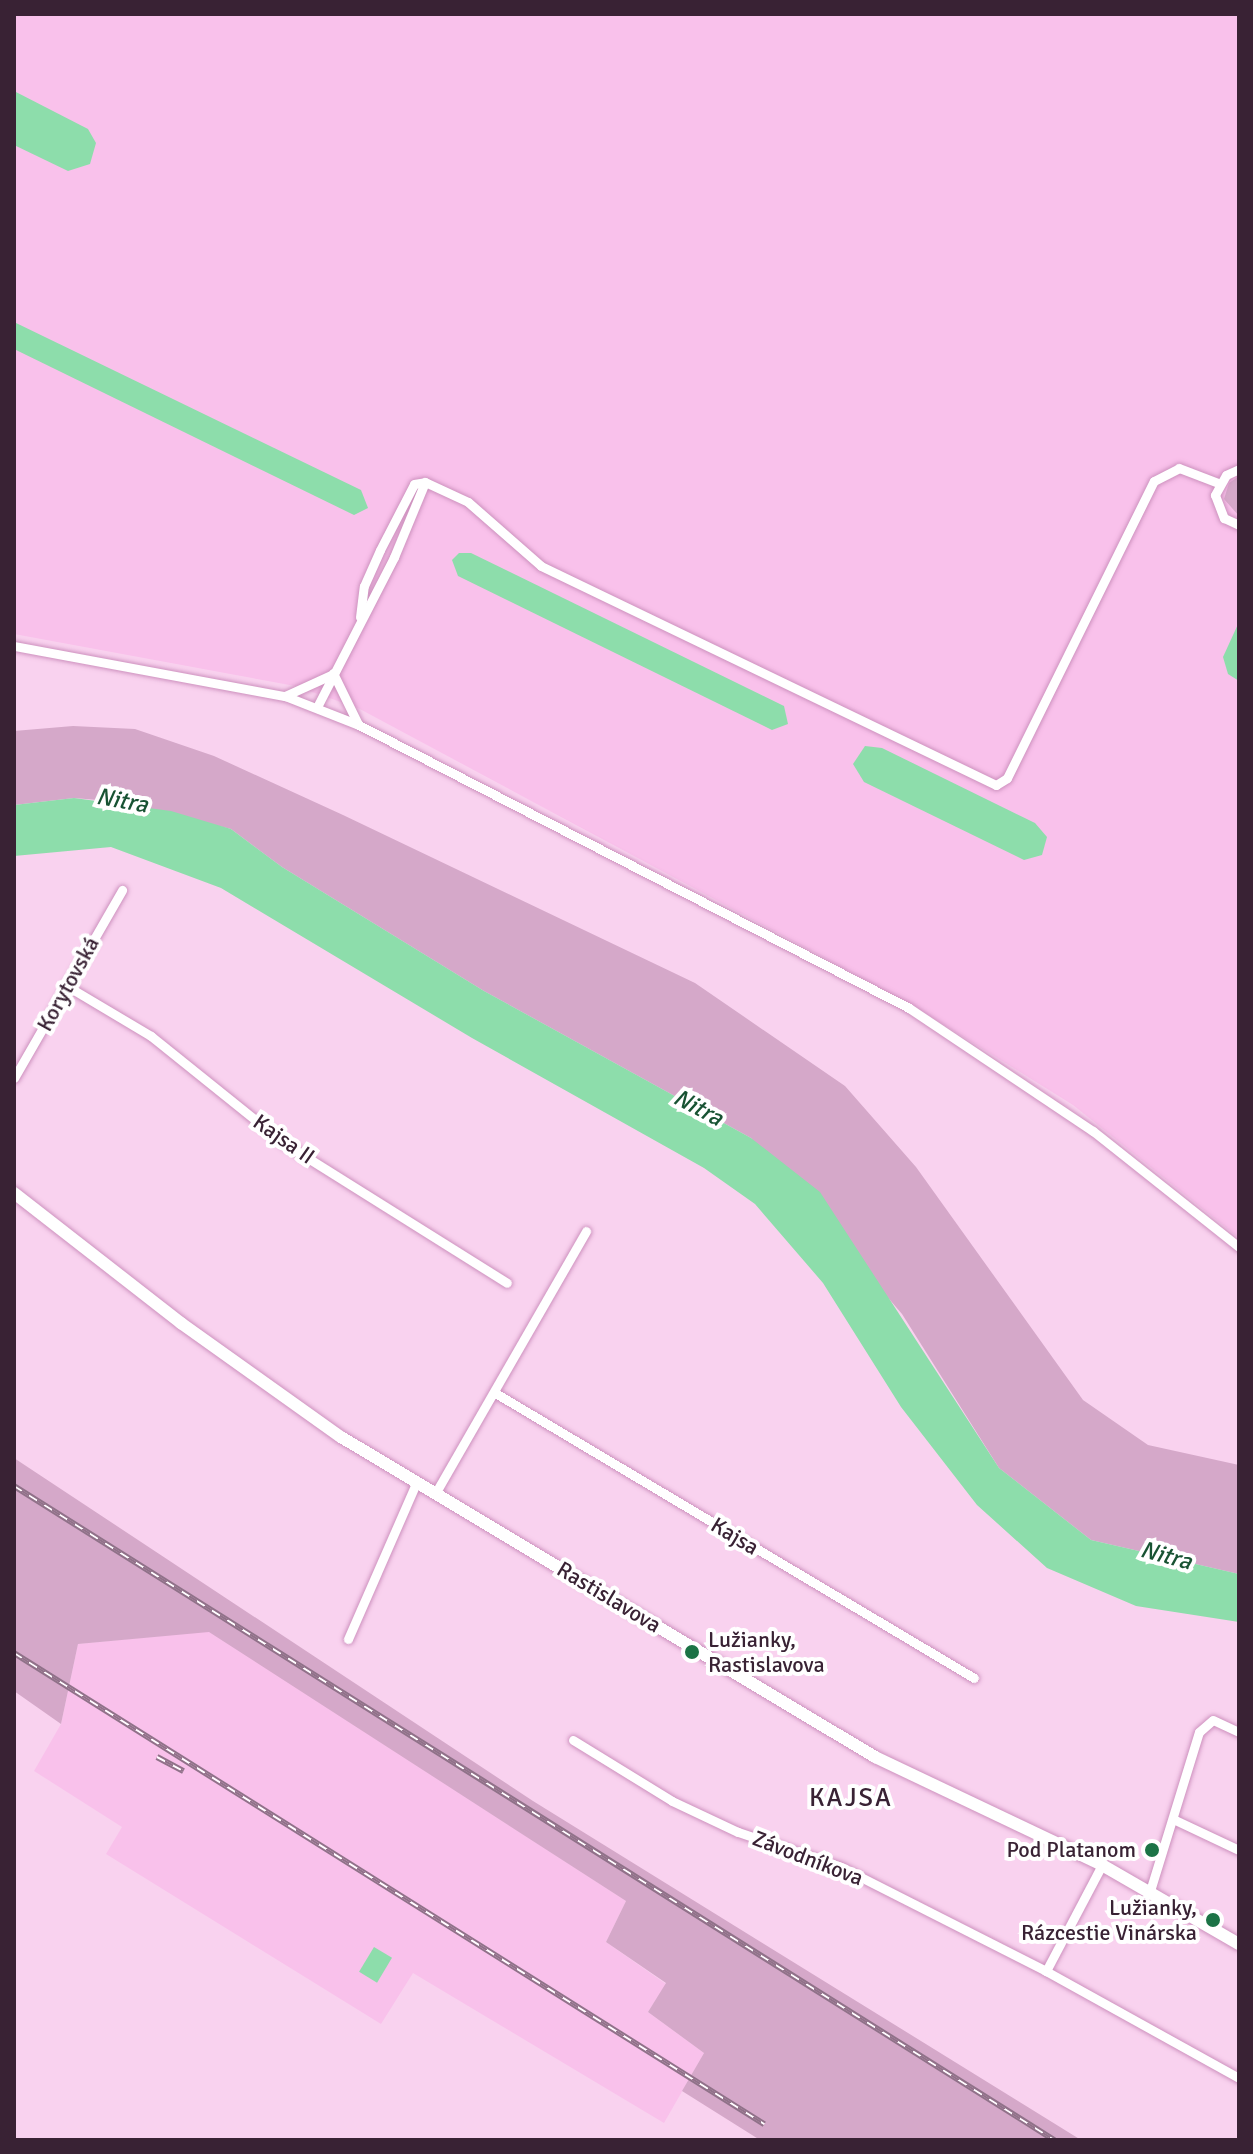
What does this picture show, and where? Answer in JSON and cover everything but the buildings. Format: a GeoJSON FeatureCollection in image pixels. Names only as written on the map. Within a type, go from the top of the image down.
{"type":"FeatureCollection","features":[{"type":"Feature","properties":{"kind":"street"},"geometry":{"type":"LineString","coordinates":[[360,617],[364,586],[380,550],[414,484],[425,482],[468,502],[541,566],[996,785],[1007,778],[1154,481],[1179,468],[1218,483]]}},
{"type":"Feature","properties":{"kind":"street"},"geometry":{"type":"LineString","coordinates":[[1218,483],[1239,469]]}},
{"type":"Feature","properties":{"kind":"street"},"geometry":{"type":"LineString","coordinates":[[317,707],[360,617],[394,557],[425,482]]}},
{"type":"Feature","properties":{"kind":"street"},"geometry":{"type":"LineString","coordinates":[[1218,483],[1217,507],[1239,525]]}},
{"type":"Feature","properties":{"kind":"street"},"geometry":{"type":"LineString","coordinates":[[14,646],[285,696],[359,725],[909,1008],[1093,1131],[1239,1247]]}},
{"type":"Feature","properties":{"kind":"street"},"geometry":{"type":"LineString","coordinates":[[285,696],[316,686],[333,673]]}},
{"type":"Feature","properties":{"kind":"street"},"geometry":{"type":"LineString","coordinates":[[333,673],[359,725]]}},
{"type":"Feature","properties":{"kind":"street","name":"Korytovská"},"geometry":{"type":"LineString","coordinates":[[14,1078],[122,890]]}},
{"type":"Feature","properties":{"kind":"street","name":"Kajsa II"},"geometry":{"type":"LineString","coordinates":[[67,986],[151,1036],[284,1143],[507,1283]]}},
{"type":"Feature","properties":{"kind":"street","name":"Rastislavova"},"geometry":{"type":"LineString","coordinates":[[14,1193],[257,1379],[417,1481],[875,1757],[1102,1865],[1239,1944]]}},
{"type":"Feature","properties":{"kind":"street"},"geometry":{"type":"LineString","coordinates":[[436,1492],[497,1394],[586,1231]]}},
{"type":"Feature","properties":{"kind":"street","name":"Kajsa"},"geometry":{"type":"LineString","coordinates":[[497,1394],[974,1678]]}},
{"type":"Feature","properties":{"kind":"street"},"geometry":{"type":"LineString","coordinates":[[348,1639],[417,1481]]}},
{"type":"Feature","properties":{"kind":"street"},"geometry":{"type":"LineString","coordinates":[[1150,1891],[1204,1723],[1213,1720],[1239,1732]]}},
{"type":"Feature","properties":{"kind":"street","name":"Závodníkova"},"geometry":{"type":"LineString","coordinates":[[573,1740],[672,1801],[738,1832],[841,1867],[1046,1971],[1239,2078]]}},
{"type":"Feature","properties":{"kind":"street"},"geometry":{"type":"LineString","coordinates":[[1173,1819],[1239,1850]]}},
{"type":"Feature","properties":{"kind":"street"},"geometry":{"type":"LineString","coordinates":[[1046,1971],[1102,1865]]}},
{"type":"Feature","properties":{"kind":"shaded area"},"geometry":{"type":"Polygon","coordinates":[[[14,14],[1239,14],[1239,1238],[1073,1105],[912,1005],[358,708],[295,686],[14,634],[14,14]]]}},
{"type":"Feature","properties":{"kind":"shaded area"},"geometry":{"type":"Polygon","coordinates":[[[14,91],[88,129],[96,143],[90,164],[68,171],[14,145],[14,91]]]}},
{"type":"Feature","properties":{"kind":"shaded area"},"geometry":{"type":"Polygon","coordinates":[[[14,322],[361,490],[368,508],[354,515],[14,349],[14,322]]]}},
{"type":"Feature","properties":{"kind":"shaded area"},"geometry":{"type":"Polygon","coordinates":[[[1239,476],[1239,516],[1224,499],[1229,483],[1239,476]]]}},
{"type":"Feature","properties":{"kind":"shaded area"},"geometry":{"type":"Polygon","coordinates":[[[459,553],[471,553],[784,706],[788,724],[772,730],[458,576],[452,560],[459,553]]]}},
{"type":"Feature","properties":{"kind":"shaded area"},"geometry":{"type":"Polygon","coordinates":[[[1239,622],[1239,681],[1228,674],[1223,657],[1239,622]]]}},
{"type":"Feature","properties":{"kind":"shaded area"},"geometry":{"type":"Polygon","coordinates":[[[73,726],[135,729],[214,756],[343,815],[695,983],[845,1086],[916,1167],[1083,1400],[1148,1445],[1239,1465],[1239,1574],[1091,1540],[999,1468],[902,1314],[751,1138],[484,991],[282,867],[231,829],[121,802],[74,798],[14,805],[14,731],[73,726]]]}},
{"type":"Feature","properties":{"kind":"shaded area"},"geometry":{"type":"Polygon","coordinates":[[[865,746],[882,748],[1035,823],[1047,837],[1042,855],[1024,860],[864,782],[853,764],[865,746]]]}},
{"type":"Feature","properties":{"kind":"shaded area"},"geometry":{"type":"Polygon","coordinates":[[[74,798],[171,811],[231,829],[282,867],[484,991],[751,1138],[820,1192],[999,1468],[1091,1540],[1239,1574],[1239,1622],[1136,1606],[1047,1568],[977,1505],[901,1407],[823,1283],[755,1204],[704,1168],[472,1038],[221,888],[111,847],[14,856],[14,805],[74,798]]]}},
{"type":"Feature","properties":{"kind":"shaded area"},"geometry":{"type":"Polygon","coordinates":[[[14,1458],[533,1801],[1081,2140],[760,2140],[682,2091],[704,2053],[648,2012],[666,1983],[606,1942],[626,1901],[209,1632],[78,1644],[61,1724],[14,1691],[14,1458]]]}},
{"type":"Feature","properties":{"kind":"shaded area"},"geometry":{"type":"Polygon","coordinates":[[[209,1631],[626,1901],[606,1942],[666,1984],[648,2012],[704,2053],[664,2123],[413,1973],[381,2024],[106,1854],[122,1827],[34,1771],[61,1724],[78,1644],[209,1631]]]}},
{"type":"Feature","properties":{"kind":"shaded area"},"geometry":{"type":"Polygon","coordinates":[[[374,1947],[392,1958],[377,1983],[359,1972],[374,1947]]]}},
{"type":"Feature","properties":{"kind":"railway"},"geometry":{"type":"LineString","coordinates":[[14,1486],[1054,2140]]}},
{"type":"Feature","properties":{"kind":"railway"},"geometry":{"type":"LineString","coordinates":[[14,1653],[764,2124]]}},
{"type":"Feature","properties":{"kind":"railway"},"geometry":{"type":"LineString","coordinates":[[157,1757],[183,1771]]}},
{"type":"Feature","properties":{"kind":"place","name":"Lužianky, Rastislavova"},"geometry":{"type":"Point","coordinates":[692,1652]}},
{"type":"Feature","properties":{"kind":"place","name":"Pod Platanom"},"geometry":{"type":"Point","coordinates":[1152,1850]}},
{"type":"Feature","properties":{"kind":"place","name":"Lužianky, Rázcestie Vinárska"},"geometry":{"type":"Point","coordinates":[1213,1920]}},
{"type":"Feature","properties":{"kind":"district","name":"KAJSA"},"geometry":{"type":"Point","coordinates":[851,1799]}},
{"type":"Feature","properties":{"kind":"water label","name":"Nitra"},"geometry":{"type":"Point","coordinates":[122,801]}},
{"type":"Feature","properties":{"kind":"water label","name":"Nitra"},"geometry":{"type":"Point","coordinates":[698,1108]}},
{"type":"Feature","properties":{"kind":"water label","name":"Nitra"},"geometry":{"type":"Point","coordinates":[1166,1556]}}]}
